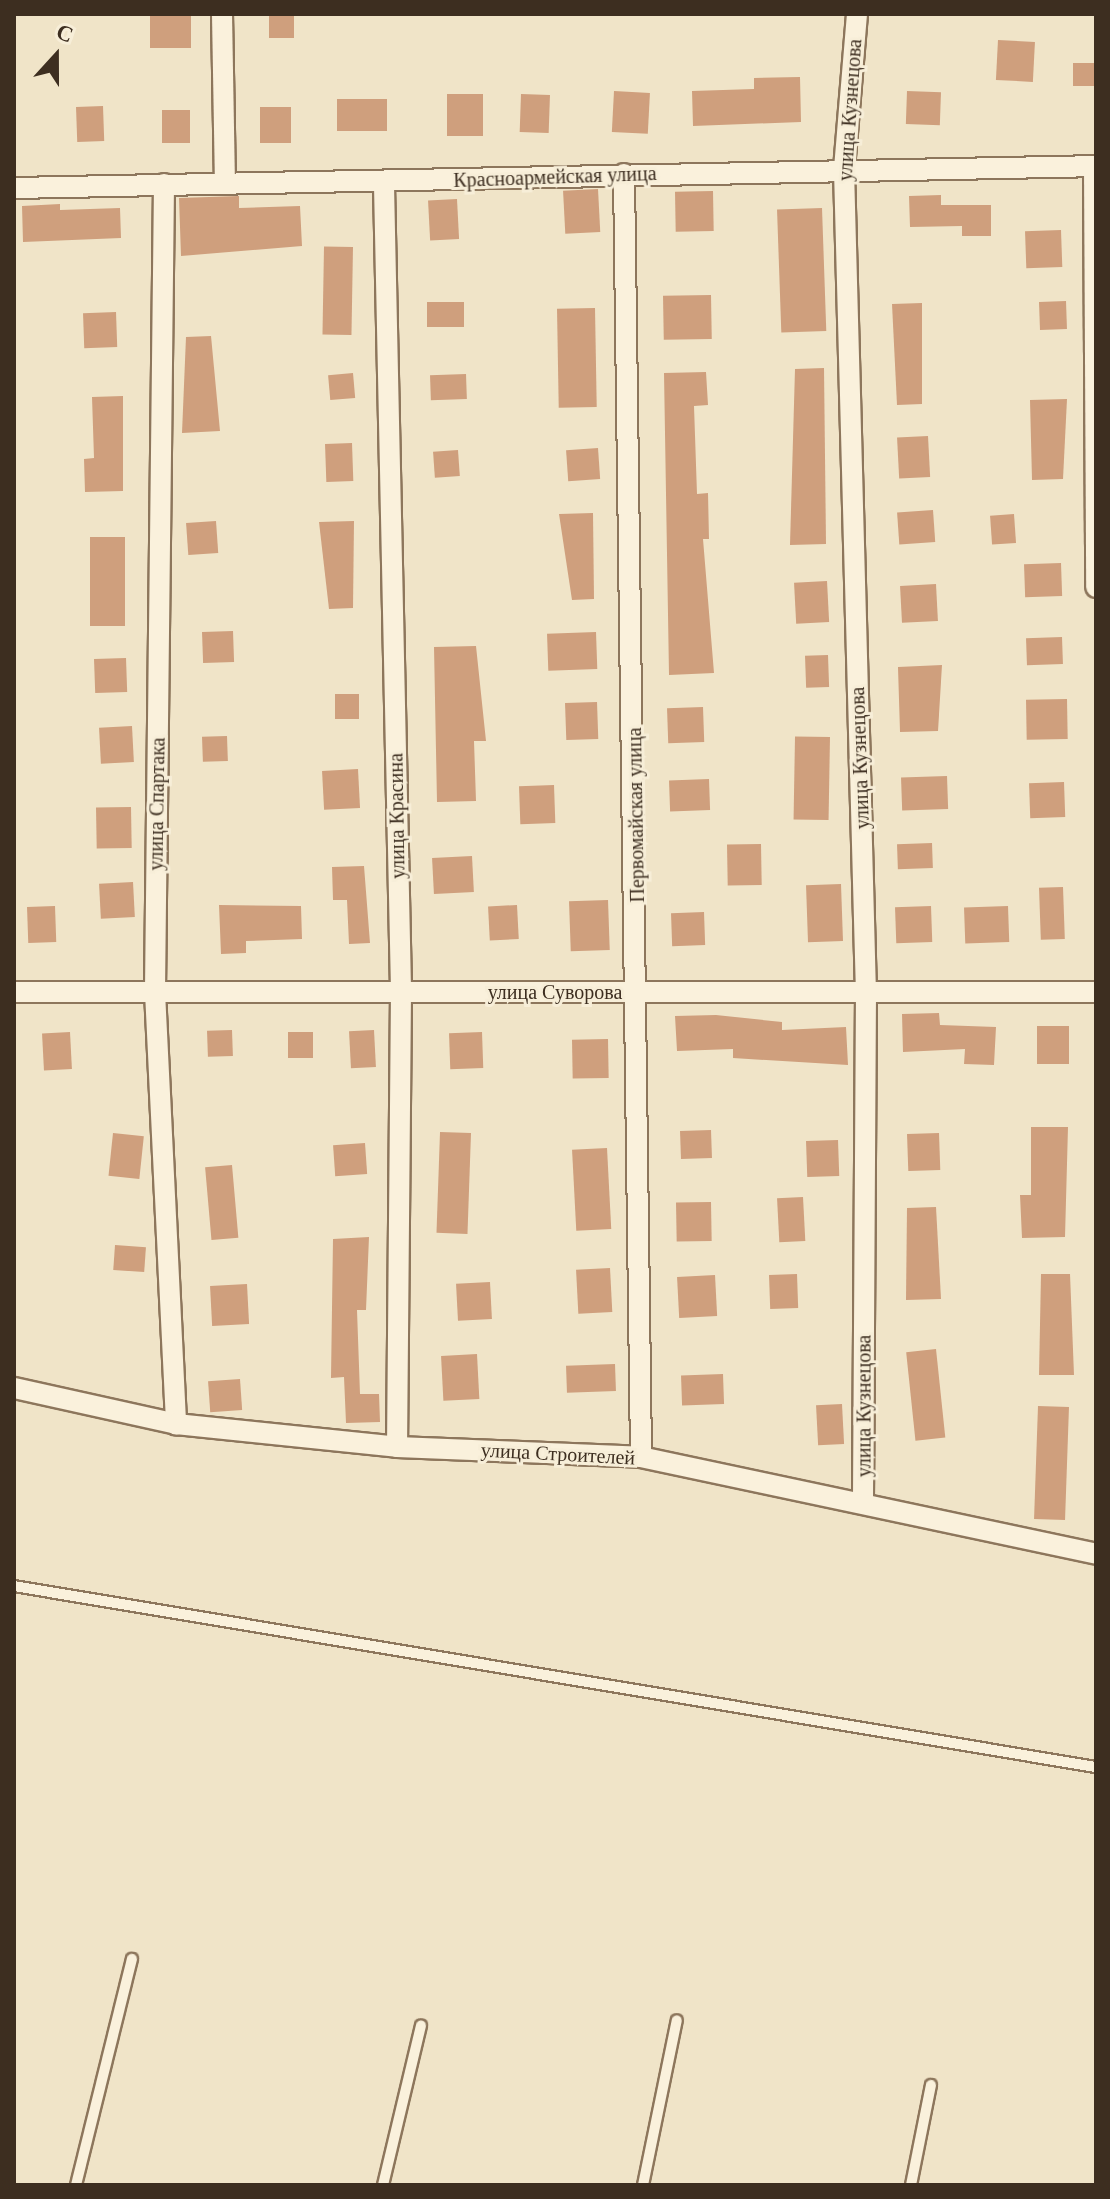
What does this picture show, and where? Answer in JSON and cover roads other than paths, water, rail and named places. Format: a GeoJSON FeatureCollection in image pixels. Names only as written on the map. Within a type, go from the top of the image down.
{"type":"FeatureCollection","features":[{"type":"Feature","properties":{"kind":"street"},"geometry":{"type":"LineString","coordinates":[[222,14],[225,182]]}},
{"type":"Feature","properties":{"kind":"street","name":"улица Кузнецова"},"geometry":{"type":"LineString","coordinates":[[857,14],[844,170],[866,992],[863,1502]]}},
{"type":"Feature","properties":{"kind":"street"},"geometry":{"type":"LineString","coordinates":[[1095,166],[1096,587]]}},
{"type":"Feature","properties":{"kind":"street","name":"Красноармейская улица"},"geometry":{"type":"LineString","coordinates":[[14,188],[225,182],[384,185],[624,174],[1095,166]]}},
{"type":"Feature","properties":{"kind":"street","name":"Первомайская улица"},"geometry":{"type":"LineString","coordinates":[[624,174],[640,992],[641,1457]]}},
{"type":"Feature","properties":{"kind":"street","name":"улица Спартака"},"geometry":{"type":"LineString","coordinates":[[164,184],[155,992],[176,1424]]}},
{"type":"Feature","properties":{"kind":"street","name":"улица Красина"},"geometry":{"type":"LineString","coordinates":[[384,185],[401,992],[397,1447]]}},
{"type":"Feature","properties":{"kind":"street","name":"улица Суворова"},"geometry":{"type":"LineString","coordinates":[[14,992],[1096,992]]}},
{"type":"Feature","properties":{"kind":"street","name":"улица Строителей"},"geometry":{"type":"LineString","coordinates":[[14,1388],[176,1424],[397,1447],[641,1457],[1096,1554]]}},
{"type":"Feature","properties":{"kind":"lane"},"geometry":{"type":"LineString","coordinates":[[14,1586],[1096,1767]]}},
{"type":"Feature","properties":{"kind":"lane"},"geometry":{"type":"LineString","coordinates":[[76,2185],[132,1959]]}},
{"type":"Feature","properties":{"kind":"lane"},"geometry":{"type":"LineString","coordinates":[[643,2185],[677,2020]]}},
{"type":"Feature","properties":{"kind":"lane"},"geometry":{"type":"LineString","coordinates":[[383,2185],[421,2025]]}},
{"type":"Feature","properties":{"kind":"lane"},"geometry":{"type":"LineString","coordinates":[[911,2185],[931,2085]]}}]}
